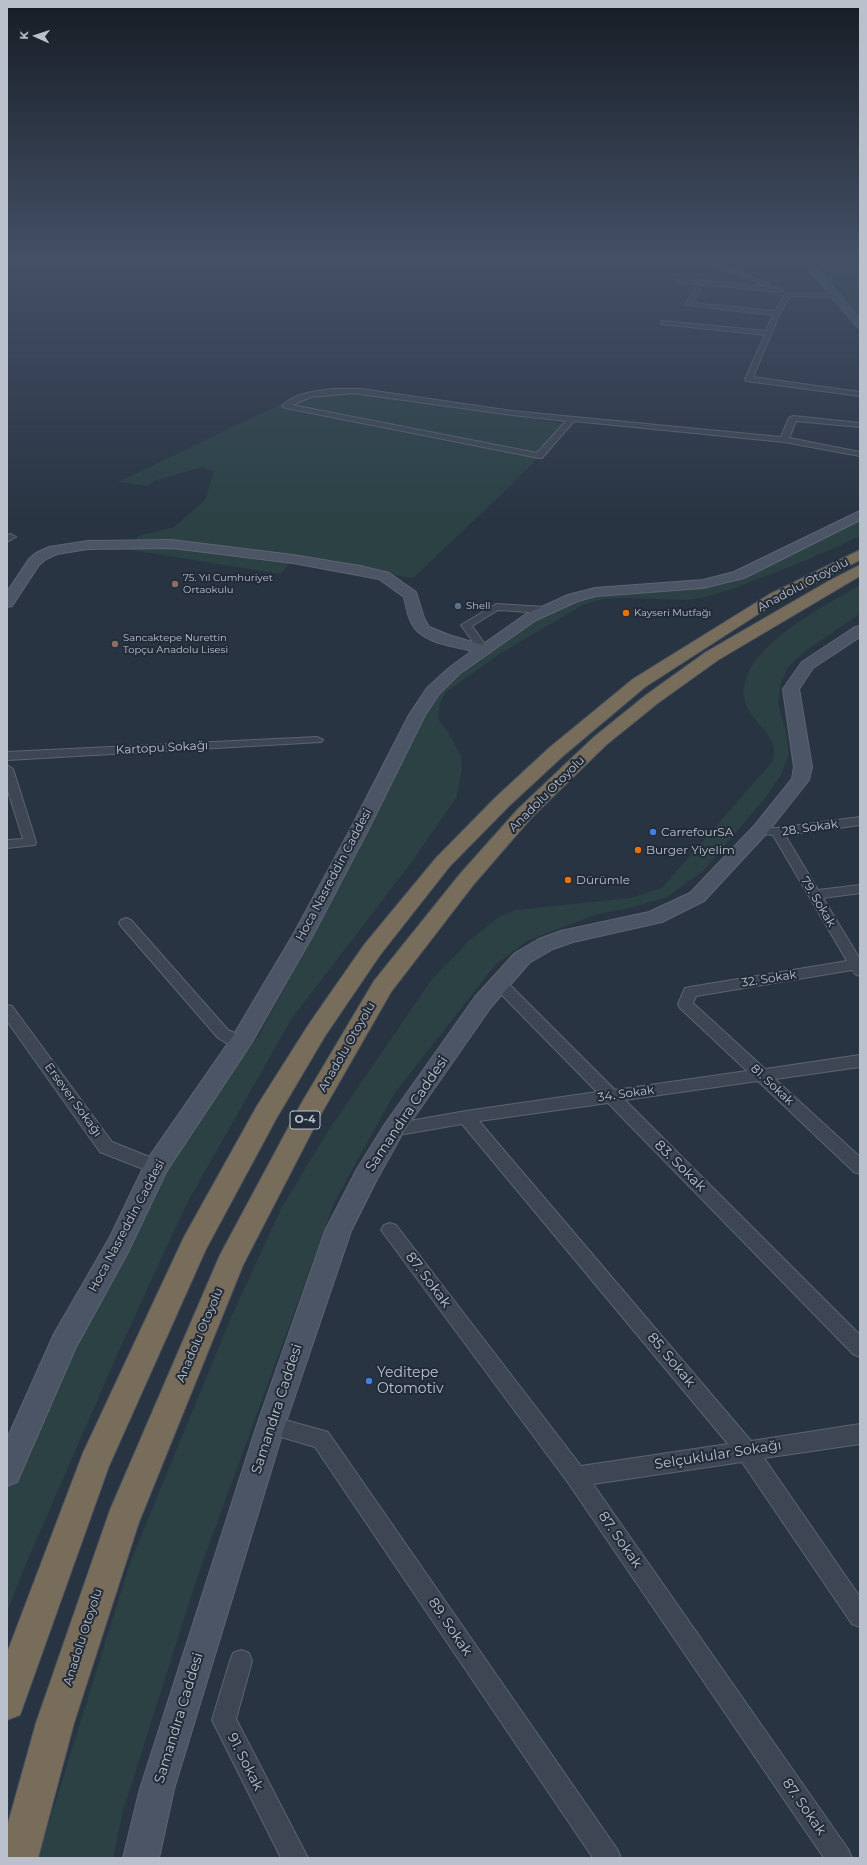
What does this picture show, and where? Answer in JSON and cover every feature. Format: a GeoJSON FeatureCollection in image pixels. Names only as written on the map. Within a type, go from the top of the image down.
{"type":"FeatureCollection","features":[{"type":"Feature","properties":{"kind":"highway","name":"Anadolu Otoyolu"},"geometry":{"type":"LineString","coordinates":[[7,1702],[94,1464],[194,1245],[270,1107],[317,1030],[372,950],[443,862],[502,802],[556,752],[628,692],[694,647],[775,597],[860,554]]}},
{"type":"Feature","properties":{"kind":"highway","name":"Anadolu Otoyolu"},"geometry":{"type":"LineString","coordinates":[[18,1858],[55,1723],[122,1522],[230,1263],[310,1111],[382,987],[467,879],[526,813],[600,741],[652,699],[712,656],[860,570]]}},
{"type":"Feature","properties":{"kind":"main road","name":"Hoca Nasreddin Caddesi"},"geometry":{"type":"LineString","coordinates":[[7,1472],[64,1343],[119,1244],[156,1168],[241,1042],[314,914],[417,715],[433,691],[454,671],[532,617],[573,598],[595,592],[676,587],[721,580],[739,575],[860,515]]}},
{"type":"Feature","properties":{"kind":"main road"},"geometry":{"type":"LineString","coordinates":[[7,603],[34,562],[50,551],[88,545],[172,544],[293,559],[360,570],[384,576],[411,595],[416,616],[424,630],[442,638],[484,650]]}},
{"type":"Feature","properties":{"kind":"main road","name":"Samandıra Caddesi"},"geometry":{"type":"LineString","coordinates":[[141,1858],[157,1789],[271,1425],[338,1231],[366,1176],[393,1130],[483,1002],[522,958],[546,944],[568,936],[655,917],[697,897],[769,831],[800,780],[803,767],[798,726],[792,702],[791,689],[807,665],[860,630]]}},
{"type":"Feature","properties":{"kind":"street"},"geometry":{"type":"LineString","coordinates":[[763,346],[749,379],[860,394]]}},
{"type":"Feature","properties":{"kind":"street"},"geometry":{"type":"LineString","coordinates":[[572,419],[539,456],[286,406],[288,403],[315,394],[346,390],[572,419],[784,440],[860,454]]}},
{"type":"Feature","properties":{"kind":"street"},"geometry":{"type":"LineString","coordinates":[[784,440],[793,418],[860,425]]}},
{"type":"Feature","properties":{"kind":"street"},"geometry":{"type":"LineString","coordinates":[[484,650],[466,625],[496,607],[545,610]]}},
{"type":"Feature","properties":{"kind":"street","name":"Kartopu Sokağı"},"geometry":{"type":"LineString","coordinates":[[7,756],[317,740]]}},
{"type":"Feature","properties":{"kind":"street"},"geometry":{"type":"LineString","coordinates":[[7,769],[12,798],[30,842],[7,844]]}},
{"type":"Feature","properties":{"kind":"street","name":"28. Sokak"},"geometry":{"type":"LineString","coordinates":[[769,831],[860,821]]}},
{"type":"Feature","properties":{"kind":"street","name":"79. Sokak"},"geometry":{"type":"LineString","coordinates":[[769,831],[814,895],[859,967]]}},
{"type":"Feature","properties":{"kind":"street"},"geometry":{"type":"LineString","coordinates":[[814,895],[860,889]]}},
{"type":"Feature","properties":{"kind":"street"},"geometry":{"type":"LineString","coordinates":[[126,923],[223,1034],[233,1040],[241,1042]]}},
{"type":"Feature","properties":{"kind":"street","name":"32. Sokak"},"geometry":{"type":"LineString","coordinates":[[685,1004],[690,992],[859,967]]}},
{"type":"Feature","properties":{"kind":"street","name":"83. Sokak"},"geometry":{"type":"LineString","coordinates":[[500,984],[860,1348]]}},
{"type":"Feature","properties":{"kind":"street","name":"81. Sokak"},"geometry":{"type":"LineString","coordinates":[[685,1004],[761,1075],[857,1160]]}},
{"type":"Feature","properties":{"kind":"street","name":"Ersever Sokağı"},"geometry":{"type":"LineString","coordinates":[[7,1010],[106,1147],[156,1168]]}},
{"type":"Feature","properties":{"kind":"street","name":"34. Sokak"},"geometry":{"type":"LineString","coordinates":[[393,1130],[466,1117],[860,1061]]}},
{"type":"Feature","properties":{"kind":"street","name":"85. Sokak"},"geometry":{"type":"LineString","coordinates":[[466,1117],[747,1451],[860,1616]]}},
{"type":"Feature","properties":{"kind":"street","name":"87. Sokak"},"geometry":{"type":"LineString","coordinates":[[390,1230],[576,1476],[839,1858]]}},
{"type":"Feature","properties":{"kind":"street","name":"89. Sokak"},"geometry":{"type":"LineString","coordinates":[[271,1425],[321,1439],[608,1858]]}},
{"type":"Feature","properties":{"kind":"street","name":"Selçuklular Sokağı"},"geometry":{"type":"LineString","coordinates":[[576,1476],[860,1434]]}},
{"type":"Feature","properties":{"kind":"street","name":"91. Sokak"},"geometry":{"type":"LineString","coordinates":[[241,1661],[224,1720],[295,1858]]}},
{"type":"Feature","properties":{"kind":"green space"},"geometry":{"type":"Polygon","coordinates":[[[356,392],[571,425],[502,494],[413,578],[185,543],[135,541],[138,536],[174,527],[205,500],[214,472],[202,467],[154,481],[147,486],[118,482],[279,405],[294,405],[330,393],[356,392]]]}},
{"type":"Feature","properties":{"kind":"green space"},"geometry":{"type":"Polygon","coordinates":[[[860,519],[860,536],[792,566],[719,593],[686,600],[624,598],[602,599],[583,605],[501,653],[446,692],[440,703],[438,719],[450,735],[461,756],[462,770],[456,798],[411,863],[292,1018],[187,1203],[117,1355],[22,1573],[7,1613],[7,1491],[37,1421],[163,1166],[259,1035],[313,936],[419,719],[437,693],[458,673],[520,629],[567,603],[592,596],[639,591],[670,591],[725,584],[746,578],[860,519]]]}},
{"type":"Feature","properties":{"kind":"green space"},"geometry":{"type":"Polygon","coordinates":[[[112,547],[179,548],[290,563],[281,574],[112,547]]]}},
{"type":"Feature","properties":{"kind":"green space"},"geometry":{"type":"Polygon","coordinates":[[[860,585],[860,614],[805,651],[787,668],[781,683],[778,703],[786,732],[789,754],[782,773],[765,798],[703,871],[667,897],[634,907],[595,915],[527,941],[496,964],[394,1094],[334,1203],[198,1575],[123,1811],[113,1858],[38,1858],[130,1563],[232,1315],[282,1207],[328,1131],[432,979],[470,940],[500,916],[516,910],[630,898],[662,888],[772,762],[774,753],[773,745],[767,734],[748,709],[744,689],[750,670],[763,652],[781,635],[802,619],[860,585]]]}},
{"type":"Feature","properties":{"kind":"place","name":"75. Yıl Cumhuriyet Ortaokulu"},"geometry":{"type":"Point","coordinates":[175,584]}},
{"type":"Feature","properties":{"kind":"place","name":"Shell"},"geometry":{"type":"Point","coordinates":[458,606]}},
{"type":"Feature","properties":{"kind":"place","name":"Kayseri Mutfağı"},"geometry":{"type":"Point","coordinates":[626,613]}},
{"type":"Feature","properties":{"kind":"place","name":"Sancaktepe Nurettin Topçu Anadolu Lisesi"},"geometry":{"type":"Point","coordinates":[115,644]}},
{"type":"Feature","properties":{"kind":"place","name":"CarrefourSA"},"geometry":{"type":"Point","coordinates":[653,832]}},
{"type":"Feature","properties":{"kind":"place","name":"Burger Yiyelim"},"geometry":{"type":"Point","coordinates":[638,850]}},
{"type":"Feature","properties":{"kind":"place","name":"Dürümle"},"geometry":{"type":"Point","coordinates":[568,880]}},
{"type":"Feature","properties":{"kind":"place","name":"Yeditepe Otomotiv"},"geometry":{"type":"Point","coordinates":[369,1381]}}]}
